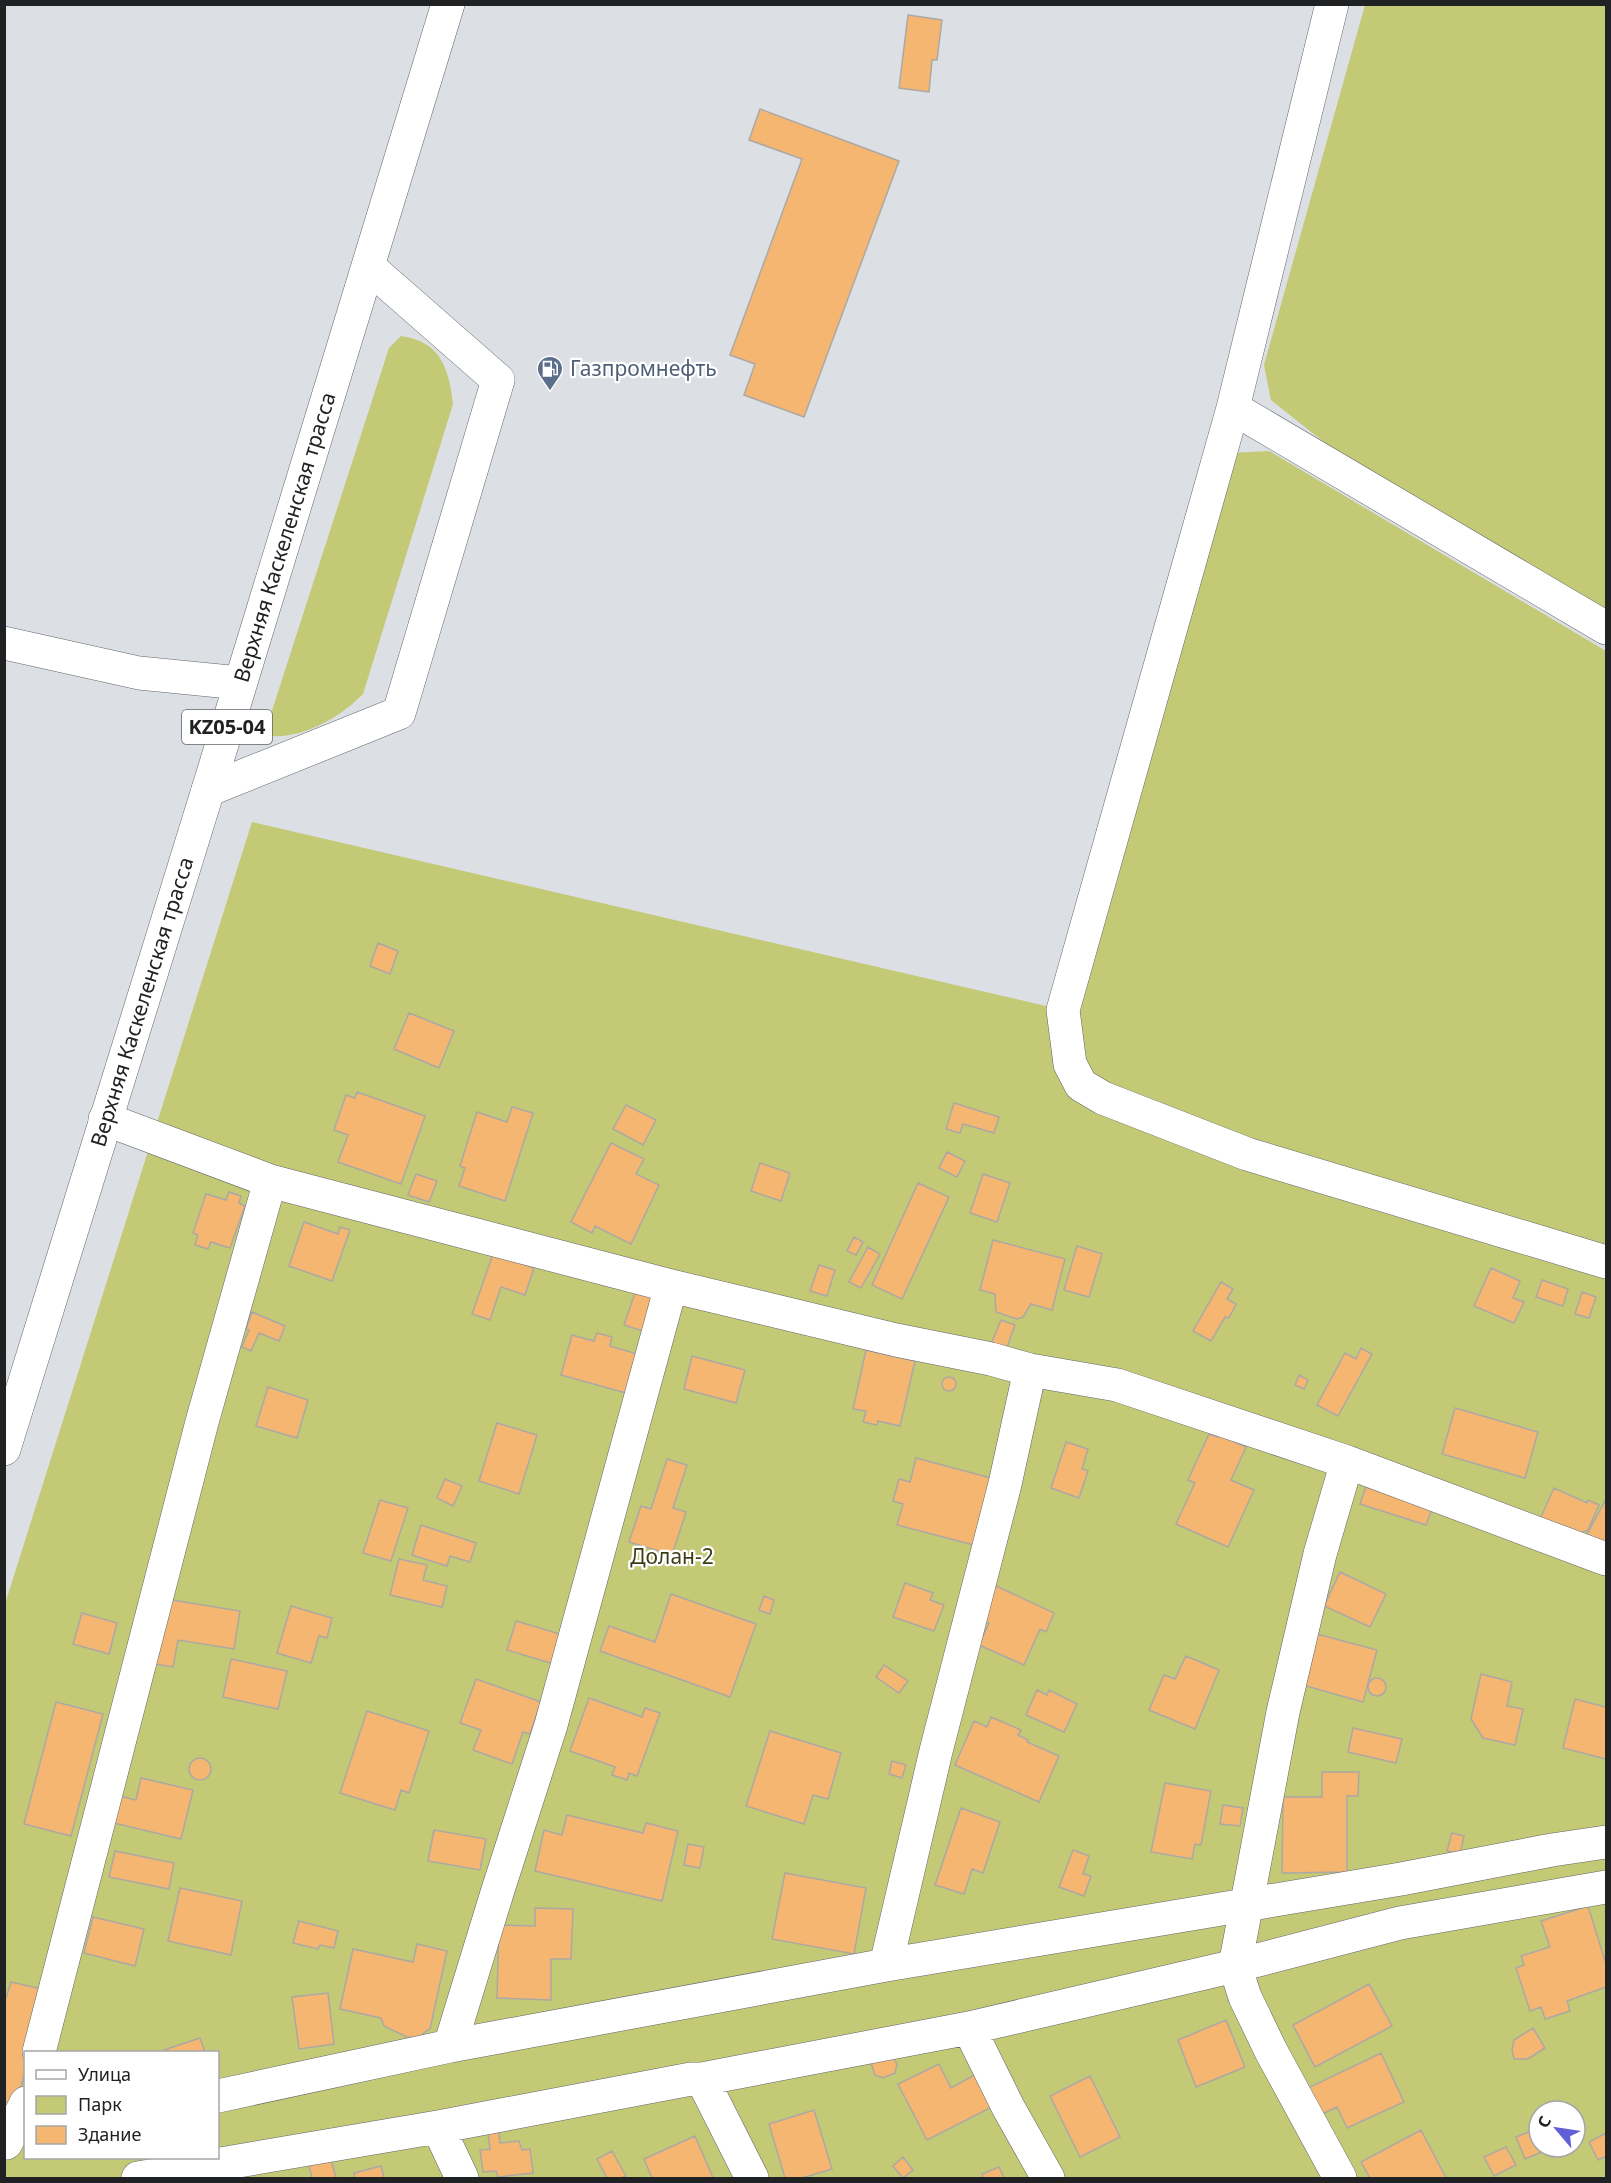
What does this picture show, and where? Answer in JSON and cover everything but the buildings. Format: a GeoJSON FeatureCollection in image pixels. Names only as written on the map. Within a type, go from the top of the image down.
{"type":"FeatureCollection","features":[{"type":"Feature","properties":{"kind":"street","name":"Верхняя Каскеленская трасса"},"geometry":{"type":"LineString","coordinates":[[4,1449],[369,267],[447,4]]}},
{"type":"Feature","properties":{"kind":"street"},"geometry":{"type":"LineString","coordinates":[[1332,4],[1233,408],[1063,1010],[1070,1065],[1081,1086],[1103,1098],[1248,1154],[1606,1262]]}},
{"type":"Feature","properties":{"kind":"street"},"geometry":{"type":"LineString","coordinates":[[208,790],[399,713],[498,380],[369,267]]}},
{"type":"Feature","properties":{"kind":"street"},"geometry":{"type":"LineString","coordinates":[[1233,408],[1606,628]]}},
{"type":"Feature","properties":{"kind":"street"},"geometry":{"type":"LineString","coordinates":[[4,643],[139,673],[240,683]]}},
{"type":"Feature","properties":{"kind":"street"},"geometry":{"type":"LineString","coordinates":[[105,1119],[270,1181],[671,1286],[1030,1370],[1117,1385],[1347,1462],[1606,1559]]}},
{"type":"Feature","properties":{"kind":"street"},"geometry":{"type":"LineString","coordinates":[[39,2051],[202,1422],[270,1181]]}},
{"type":"Feature","properties":{"kind":"street"},"geometry":{"type":"LineString","coordinates":[[450,2046],[551,1725],[671,1286]]}},
{"type":"Feature","properties":{"kind":"street"},"geometry":{"type":"LineString","coordinates":[[886,1965],[936,1751],[1005,1484],[1030,1370]]}},
{"type":"Feature","properties":{"kind":"street"},"geometry":{"type":"LineString","coordinates":[[1340,2178],[1260,2029],[1245,1997],[1235,1966],[1285,1701],[1320,1554],[1347,1462]]}},
{"type":"Feature","properties":{"kind":"street"},"geometry":{"type":"LineString","coordinates":[[219,2097],[450,2046],[886,1965],[1401,1879],[1606,1842]]}},
{"type":"Feature","properties":{"kind":"street"},"geometry":{"type":"LineString","coordinates":[[153,2178],[691,2079],[702,2079],[969,2028],[1235,1966],[1400,1923],[1606,1887]]}},
{"type":"Feature","properties":{"kind":"street"},"geometry":{"type":"LineString","coordinates":[[969,2028],[1008,2107],[1048,2178]]}},
{"type":"Feature","properties":{"kind":"street"},"geometry":{"type":"LineString","coordinates":[[702,2079],[752,2178]]}},
{"type":"Feature","properties":{"kind":"street"},"geometry":{"type":"LineString","coordinates":[[12,2142],[24,2109]]}},
{"type":"Feature","properties":{"kind":"street"},"geometry":{"type":"LineString","coordinates":[[438,2127],[462,2178]]}},
{"type":"Feature","properties":{"kind":"green space"},"geometry":{"type":"Polygon","coordinates":[[[1365,5],[1606,5],[1606,611],[1330,447],[1271,400],[1264,365],[1365,5]]]}},
{"type":"Feature","properties":{"kind":"green space"},"geometry":{"type":"Polygon","coordinates":[[[401,336],[414,339],[434,350],[449,379],[453,404],[363,694],[344,711],[309,730],[297,734],[272,736],[268,723],[389,348],[401,336]]]}},
{"type":"Feature","properties":{"kind":"green space"},"geometry":{"type":"Polygon","coordinates":[[[1269,451],[1606,651],[1606,1250],[1216,1127],[1094,1083],[1080,1056],[1076,1014],[1229,453],[1269,451]]]}},
{"type":"Feature","properties":{"kind":"green space","name":"Долан-2"},"geometry":{"type":"Polygon","coordinates":[[[252,822],[1063,1010],[1081,1085],[1606,1262],[1606,2178],[5,2178],[5,1604],[252,822]]]}},
{"type":"Feature","properties":{"kind":"place","name":"Газпромнефть"},"geometry":{"type":"Point","coordinates":[550,392]}}]}
